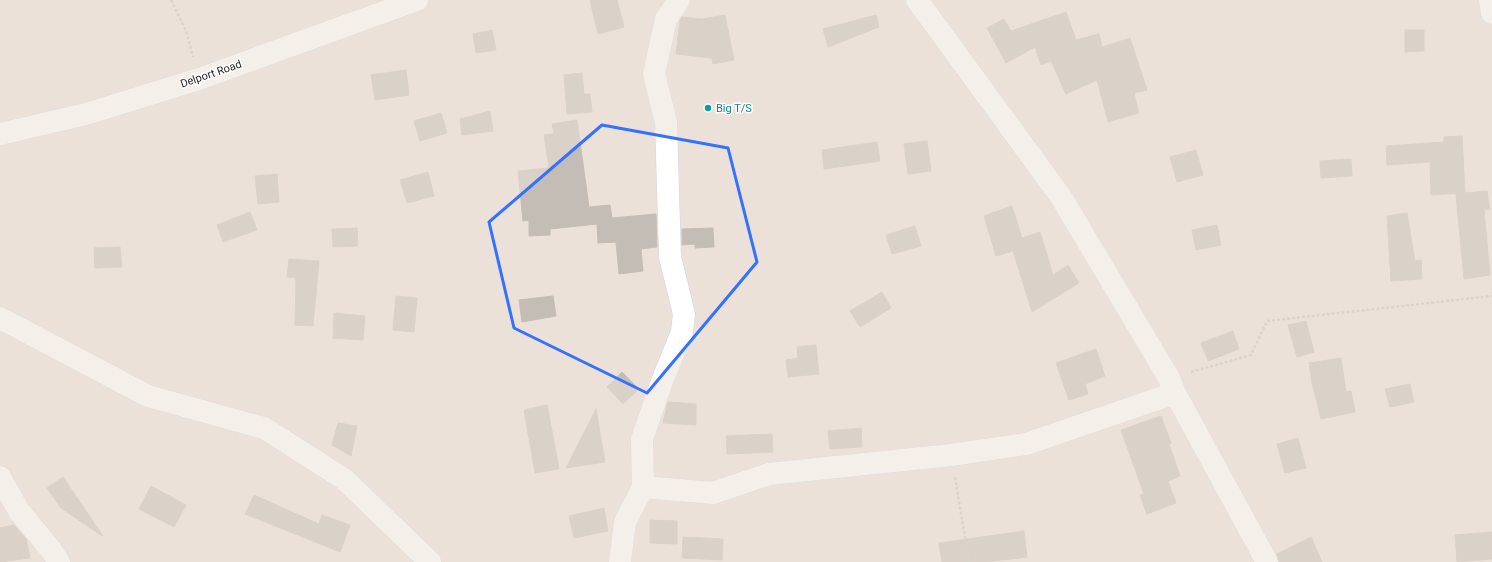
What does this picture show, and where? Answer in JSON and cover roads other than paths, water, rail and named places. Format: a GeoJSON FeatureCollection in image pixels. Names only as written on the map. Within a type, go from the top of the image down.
{"type":"FeatureCollection","features":[{"type":"Feature","properties":{"kind":"street","name":"Delport Road"},"geometry":{"type":"LineString","coordinates":[[0,134],[86,114],[199,79],[417,0]]}},
{"type":"Feature","properties":{"kind":"street"},"geometry":{"type":"LineString","coordinates":[[620,562],[625,522],[643,487],[642,438],[661,384],[682,332],[684,314],[670,257],[666,122],[654,74],[666,19],[679,0]]}},
{"type":"Feature","properties":{"kind":"street"},"geometry":{"type":"LineString","coordinates":[[917,0],[1060,196],[1172,386],[1267,562]]}},
{"type":"Feature","properties":{"kind":"street"},"geometry":{"type":"LineString","coordinates":[[1490,0],[1492,13]]}},
{"type":"Feature","properties":{"kind":"street"},"geometry":{"type":"LineString","coordinates":[[0,318],[148,396],[264,428],[344,479],[430,562]]}},
{"type":"Feature","properties":{"kind":"street"},"geometry":{"type":"LineString","coordinates":[[643,487],[713,493],[769,474],[951,455],[1026,444],[1172,386]]}},
{"type":"Feature","properties":{"kind":"street"},"geometry":{"type":"LineString","coordinates":[[0,477],[19,511],[59,562]]}},
{"type":"Feature","properties":{"kind":"place","name":"Big T/S"},"geometry":{"type":"Point","coordinates":[708,108]}}]}
